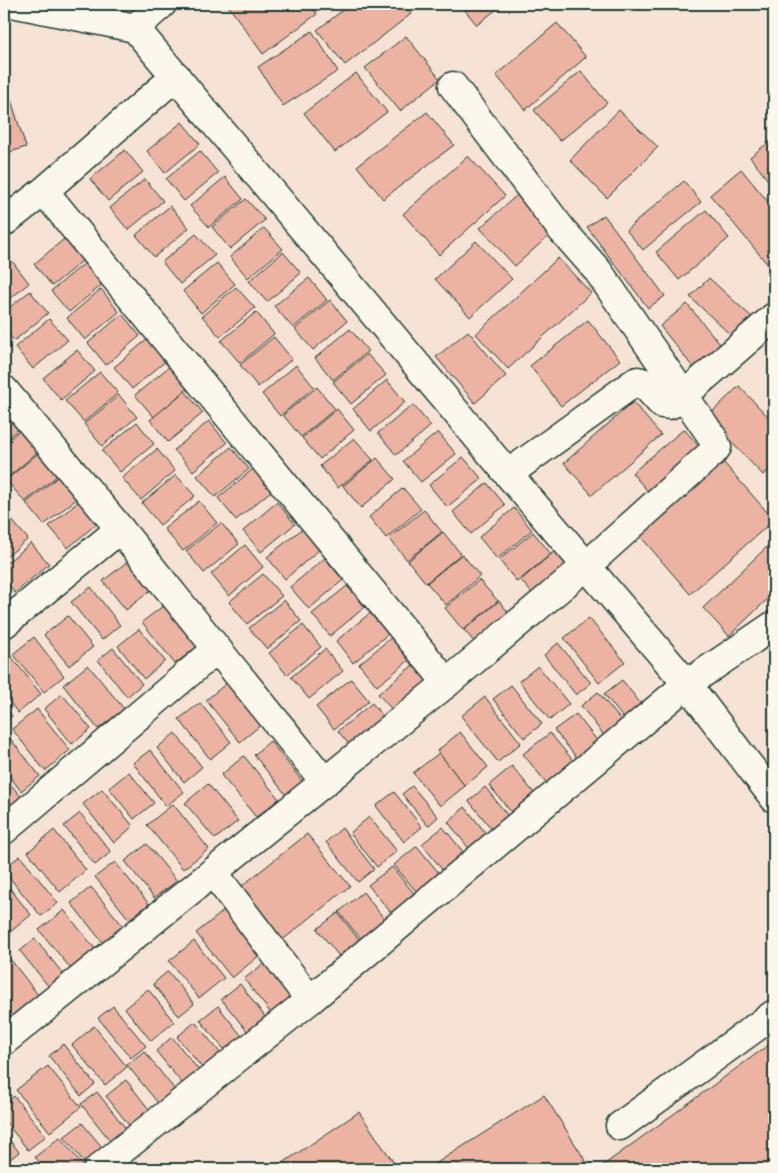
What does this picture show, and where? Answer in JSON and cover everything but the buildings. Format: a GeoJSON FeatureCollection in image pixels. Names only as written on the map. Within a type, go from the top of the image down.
{"type":"FeatureCollection","features":[{"type":"Feature","properties":{"kind":"street"},"geometry":{"type":"LineString","coordinates":[[17,4],[135,28],[508,474],[687,684],[774,798]]}},
{"type":"Feature","properties":{"kind":"street"},"geometry":{"type":"LineString","coordinates":[[135,28],[162,4]]}},
{"type":"Feature","properties":{"kind":"street"},"geometry":{"type":"LineString","coordinates":[[4,222],[44,191],[176,76]]}},
{"type":"Feature","properties":{"kind":"street"},"geometry":{"type":"LineString","coordinates":[[4,1041],[447,683],[586,566],[717,447],[713,438],[598,271],[562,230],[453,86]]}},
{"type":"Feature","properties":{"kind":"street"},"geometry":{"type":"LineString","coordinates":[[44,191],[447,683]]}},
{"type":"Feature","properties":{"kind":"street"},"geometry":{"type":"LineString","coordinates":[[508,474],[635,382],[642,382],[662,404],[669,405],[684,396],[774,317]]}},
{"type":"Feature","properties":{"kind":"street"},"geometry":{"type":"LineString","coordinates":[[4,390],[120,529],[325,782]]}},
{"type":"Feature","properties":{"kind":"street"},"geometry":{"type":"LineString","coordinates":[[4,624],[120,529]]}},
{"type":"Feature","properties":{"kind":"street"},"geometry":{"type":"LineString","coordinates":[[98,1169],[310,1000],[687,684],[774,625]]}},
{"type":"Feature","properties":{"kind":"street"},"geometry":{"type":"LineString","coordinates":[[4,830],[217,649]]}},
{"type":"Feature","properties":{"kind":"street"},"geometry":{"type":"LineString","coordinates":[[214,872],[310,1000]]}},
{"type":"Feature","properties":{"kind":"street"},"geometry":{"type":"LineString","coordinates":[[620,1126],[774,1014]]}}]}
